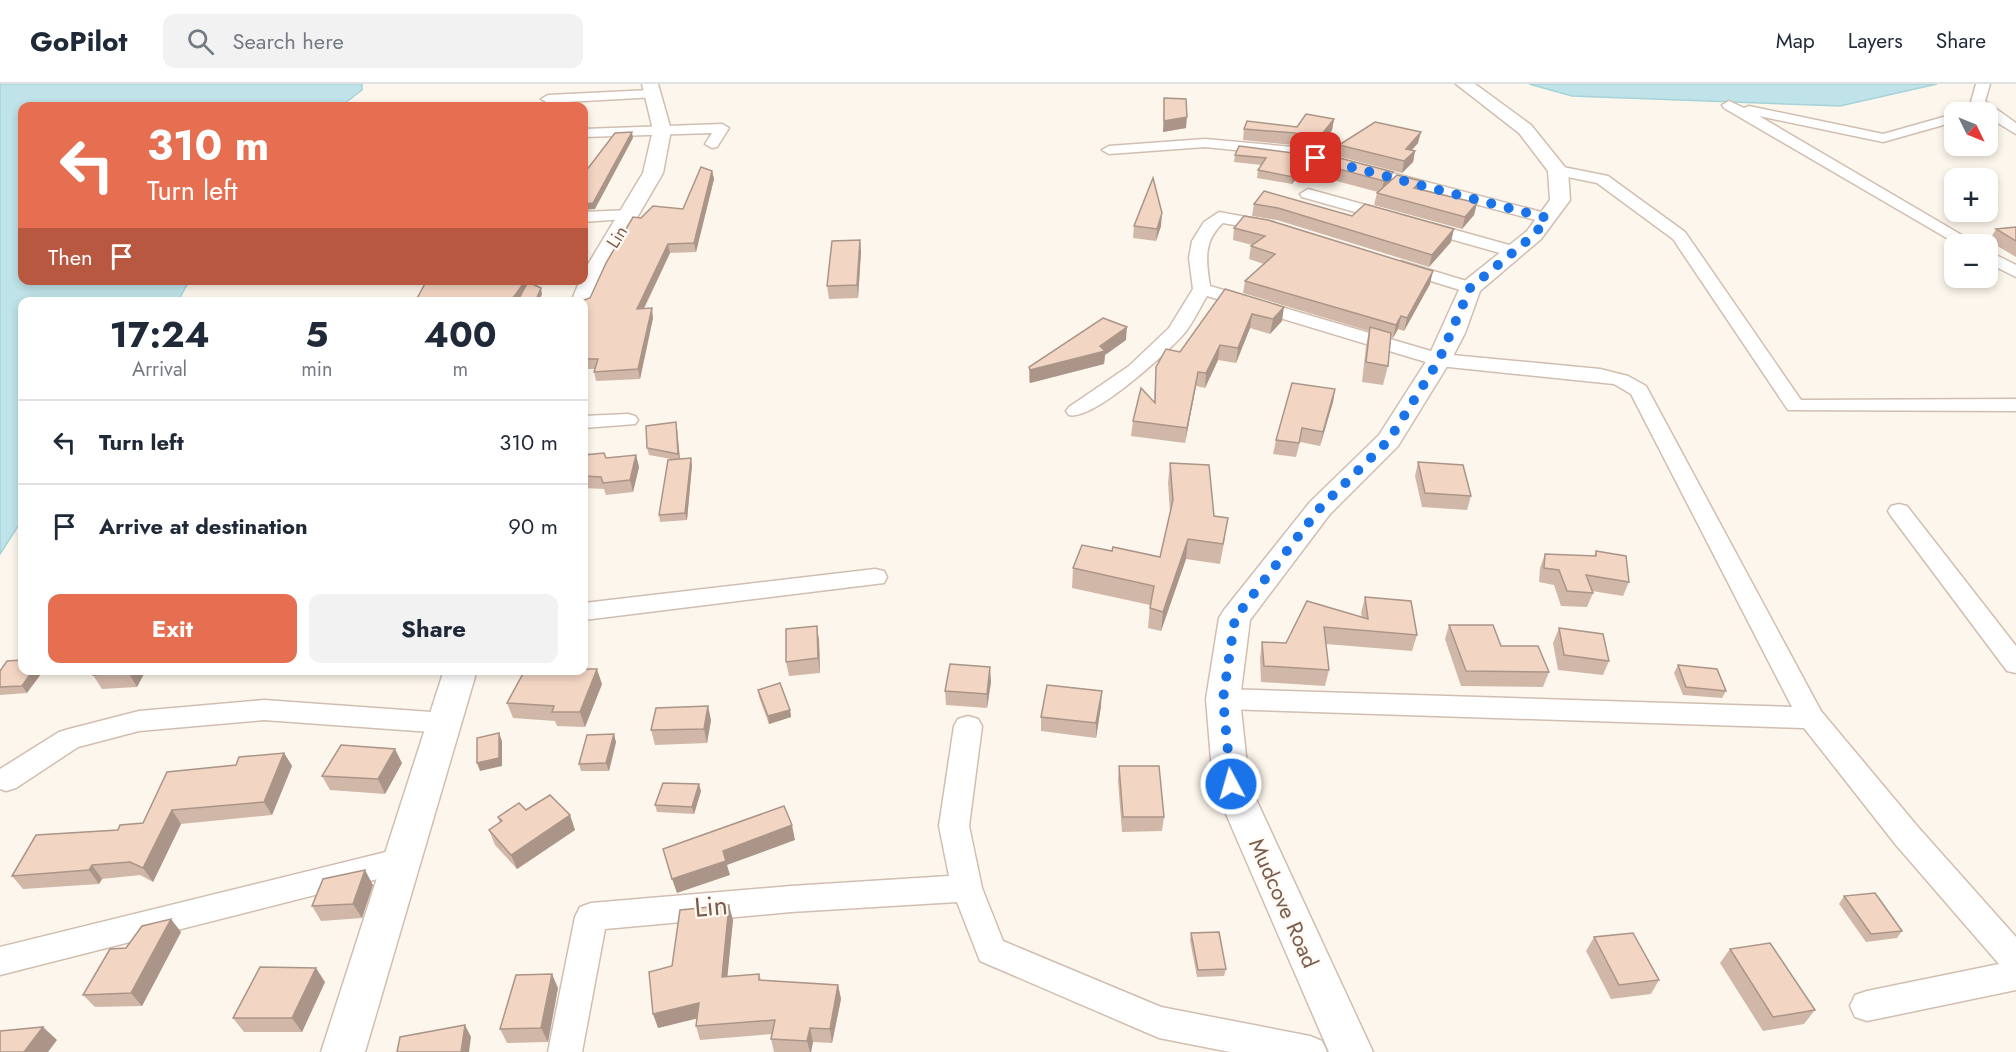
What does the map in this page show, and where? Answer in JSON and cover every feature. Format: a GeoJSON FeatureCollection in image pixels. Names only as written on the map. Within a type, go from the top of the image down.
{"type":"FeatureCollection","features":[{"type":"Feature","properties":{"kind":"street"},"geometry":{"type":"LineString","coordinates":[[1464,84],[1525,129],[1558,171],[1602,179],[1679,236],[1795,405],[2016,405]]}},
{"type":"Feature","properties":{"kind":"street"},"geometry":{"type":"LineString","coordinates":[[1978,102],[1983,84]]}},
{"type":"Feature","properties":{"kind":"street"},"geometry":{"type":"LineString","coordinates":[[548,99],[651,89],[662,130]]}},
{"type":"Feature","properties":{"kind":"street"},"geometry":{"type":"LineString","coordinates":[[1944,121],[1883,138],[1729,105],[1951,234]]}},
{"type":"Feature","properties":{"kind":"street"},"geometry":{"type":"LineString","coordinates":[[1998,120],[2016,130]]}},
{"type":"Feature","properties":{"kind":"street"},"geometry":{"type":"LineString","coordinates":[[588,133],[722,128],[712,144]]}},
{"type":"Feature","properties":{"kind":"street","name":"Lin"},"geometry":{"type":"LineString","coordinates":[[584,297],[596,271],[653,173],[662,130]]}},
{"type":"Feature","properties":{"kind":"street"},"geometry":{"type":"LineString","coordinates":[[1109,150],[1205,143],[1293,152],[1547,218]]}},
{"type":"Feature","properties":{"kind":"street","name":"Mudcove Road"},"geometry":{"type":"LineString","coordinates":[[1351,1052],[1231,784],[1223,699],[1235,618],[1320,508],[1389,440],[1439,360],[1470,288],[1534,235],[1560,200],[1558,171]]}},
{"type":"Feature","properties":{"kind":"street"},"geometry":{"type":"LineString","coordinates":[[1308,194],[1514,252]]}},
{"type":"Feature","properties":{"kind":"street"},"geometry":{"type":"LineString","coordinates":[[588,217],[630,215]]}},
{"type":"Feature","properties":{"kind":"street"},"geometry":{"type":"LineString","coordinates":[[1076,411],[1136,370],[1176,331],[1202,289],[1198,246],[1205,228],[1219,217],[1292,233]]}},
{"type":"Feature","properties":{"kind":"street"},"geometry":{"type":"LineString","coordinates":[[1381,260],[1470,288]]}},
{"type":"Feature","properties":{"kind":"street"},"geometry":{"type":"LineString","coordinates":[[1998,262],[2016,272]]}},
{"type":"Feature","properties":{"kind":"street"},"geometry":{"type":"LineString","coordinates":[[1202,289],[1439,360],[1600,375],[1621,380],[1639,390],[1811,718],[1907,836],[2016,960]]}},
{"type":"Feature","properties":{"kind":"street"},"geometry":{"type":"LineString","coordinates":[[588,422],[628,420]]}},
{"type":"Feature","properties":{"kind":"street"},"geometry":{"type":"LineString","coordinates":[[1899,511],[2016,664]]}},
{"type":"Feature","properties":{"kind":"street"},"geometry":{"type":"LineString","coordinates":[[588,612],[875,577]]}},
{"type":"Feature","properties":{"kind":"street"},"geometry":{"type":"LineString","coordinates":[[343,1052],[459,675]]}},
{"type":"Feature","properties":{"kind":"street"},"geometry":{"type":"LineString","coordinates":[[1223,699],[1811,718]]}},
{"type":"Feature","properties":{"kind":"street"},"geometry":{"type":"LineString","coordinates":[[6,780],[69,739],[139,721],[264,710],[445,723]]}},
{"type":"Feature","properties":{"kind":"street"},"geometry":{"type":"LineString","coordinates":[[968,726],[954,826],[968,888],[991,951],[1159,1022],[1310,1052]]}},
{"type":"Feature","properties":{"kind":"street"},"geometry":{"type":"LineString","coordinates":[[0,961],[402,861]]}},
{"type":"Feature","properties":{"kind":"street","name":"Lin"},"geometry":{"type":"LineString","coordinates":[[565,1052],[591,917],[791,899],[968,888]]}},
{"type":"Feature","properties":{"kind":"street"},"geometry":{"type":"LineString","coordinates":[[1867,1006],[2016,975]]}},
{"type":"Feature","properties":{"kind":"water"},"geometry":{"type":"Polygon","coordinates":[[[0,84],[362,84],[362,90],[346,102],[18,102],[18,285],[187,285],[180,297],[18,297],[18,526],[0,554],[0,84]]]}},
{"type":"Feature","properties":{"kind":"water"},"geometry":{"type":"Polygon","coordinates":[[[1529,84],[1937,84],[1840,106],[1572,96],[1529,84]]]}},
{"type":"Feature","properties":{"kind":"building"},"geometry":{"type":"Polygon","coordinates":[[[1164,98],[1186,99],[1187,117],[1164,121],[1164,98]]]}},
{"type":"Feature","properties":{"kind":"building"},"geometry":{"type":"Polygon","coordinates":[[[1306,114],[1334,119],[1318,139],[1295,133],[1244,129],[1247,121],[1297,127],[1306,114]]]}},
{"type":"Feature","properties":{"kind":"building"},"geometry":{"type":"Polygon","coordinates":[[[1375,122],[1421,132],[1406,149],[1415,151],[1404,161],[1339,145],[1375,122]]]}},
{"type":"Feature","properties":{"kind":"building"},"geometry":{"type":"Polygon","coordinates":[[[632,132],[593,203],[588,204],[588,168],[615,133],[632,132]]]}},
{"type":"Feature","properties":{"kind":"building"},"geometry":{"type":"Polygon","coordinates":[[[1239,146],[1309,155],[1293,177],[1258,170],[1266,158],[1235,155],[1239,146]]]}},
{"type":"Feature","properties":{"kind":"building"},"geometry":{"type":"Polygon","coordinates":[[[1324,154],[1393,172],[1384,181],[1312,162],[1324,154]]]}},
{"type":"Feature","properties":{"kind":"building"},"geometry":{"type":"Polygon","coordinates":[[[701,167],[712,171],[694,243],[668,244],[637,309],[652,308],[638,369],[594,372],[598,359],[588,359],[588,299],[606,263],[633,217],[641,218],[653,206],[683,209],[701,167]]]}},
{"type":"Feature","properties":{"kind":"building"},"geometry":{"type":"Polygon","coordinates":[[[1397,175],[1421,181],[1414,188],[1477,203],[1465,217],[1377,193],[1397,175]]]}},
{"type":"Feature","properties":{"kind":"building"},"geometry":{"type":"Polygon","coordinates":[[[1153,178],[1162,213],[1157,229],[1134,226],[1153,178]]]}},
{"type":"Feature","properties":{"kind":"building"},"geometry":{"type":"Polygon","coordinates":[[[1264,191],[1352,216],[1365,204],[1454,229],[1432,255],[1278,208],[1254,204],[1264,191]]]}},
{"type":"Feature","properties":{"kind":"building"},"geometry":{"type":"Polygon","coordinates":[[[1244,216],[1268,220],[1433,271],[1407,318],[1401,316],[1396,325],[1245,281],[1275,254],[1251,246],[1265,236],[1234,228],[1244,216]]]}},
{"type":"Feature","properties":{"kind":"building"},"geometry":{"type":"Polygon","coordinates":[[[2016,227],[2016,241],[1996,229],[2016,227]]]}},
{"type":"Feature","properties":{"kind":"building"},"geometry":{"type":"Polygon","coordinates":[[[860,240],[857,285],[827,286],[832,241],[860,240]]]}},
{"type":"Feature","properties":{"kind":"building"},"geometry":{"type":"Polygon","coordinates":[[[424,285],[522,285],[514,297],[418,297],[424,285]]]}},
{"type":"Feature","properties":{"kind":"building"},"geometry":{"type":"Polygon","coordinates":[[[526,285],[541,288],[537,297],[520,297],[526,285]]]}},
{"type":"Feature","properties":{"kind":"building"},"geometry":{"type":"Polygon","coordinates":[[[1225,289],[1284,307],[1273,319],[1252,314],[1238,348],[1220,345],[1206,373],[1198,372],[1187,428],[1133,421],[1141,388],[1155,403],[1156,367],[1166,349],[1180,352],[1225,289]]]}},
{"type":"Feature","properties":{"kind":"building"},"geometry":{"type":"Polygon","coordinates":[[[1103,318],[1127,327],[1100,346],[1105,351],[1030,370],[1029,367],[1103,318]]]}},
{"type":"Feature","properties":{"kind":"building"},"geometry":{"type":"Polygon","coordinates":[[[1370,327],[1391,333],[1388,366],[1366,362],[1370,327]]]}},
{"type":"Feature","properties":{"kind":"building"},"geometry":{"type":"Polygon","coordinates":[[[1292,383],[1335,389],[1323,432],[1302,428],[1299,443],[1276,440],[1292,383]]]}},
{"type":"Feature","properties":{"kind":"building"},"geometry":{"type":"Polygon","coordinates":[[[676,422],[678,454],[647,448],[646,426],[676,422]]]}},
{"type":"Feature","properties":{"kind":"building"},"geometry":{"type":"Polygon","coordinates":[[[604,453],[606,458],[636,455],[630,480],[603,483],[601,477],[588,476],[588,455],[604,453]]]}},
{"type":"Feature","properties":{"kind":"building"},"geometry":{"type":"Polygon","coordinates":[[[691,458],[685,513],[659,515],[668,460],[691,458]]]}},
{"type":"Feature","properties":{"kind":"building"},"geometry":{"type":"Polygon","coordinates":[[[1418,462],[1463,465],[1471,496],[1425,493],[1418,462]]]}},
{"type":"Feature","properties":{"kind":"building"},"geometry":{"type":"Polygon","coordinates":[[[1170,463],[1209,465],[1214,516],[1228,518],[1223,544],[1188,539],[1163,612],[1150,608],[1154,586],[1073,568],[1082,545],[1112,551],[1113,547],[1160,557],[1173,500],[1170,463]]]}},
{"type":"Feature","properties":{"kind":"building"},"geometry":{"type":"Polygon","coordinates":[[[1596,551],[1626,556],[1629,582],[1586,575],[1593,593],[1567,591],[1559,570],[1544,568],[1545,554],[1596,556],[1596,551]]]}},
{"type":"Feature","properties":{"kind":"building"},"geometry":{"type":"Polygon","coordinates":[[[1365,597],[1411,601],[1417,635],[1324,627],[1329,670],[1264,666],[1262,642],[1286,643],[1307,601],[1368,619],[1365,597]]]}},
{"type":"Feature","properties":{"kind":"building"},"geometry":{"type":"Polygon","coordinates":[[[1449,625],[1493,625],[1501,646],[1538,646],[1549,672],[1466,671],[1449,625]]]}},
{"type":"Feature","properties":{"kind":"building"},"geometry":{"type":"Polygon","coordinates":[[[817,626],[818,658],[786,662],[786,629],[817,626]]]}},
{"type":"Feature","properties":{"kind":"building"},"geometry":{"type":"Polygon","coordinates":[[[1559,628],[1603,634],[1609,661],[1564,655],[1559,628]]]}},
{"type":"Feature","properties":{"kind":"building"},"geometry":{"type":"Polygon","coordinates":[[[18,660],[18,675],[30,675],[22,686],[0,687],[0,671],[7,661],[18,660]]]}},
{"type":"Feature","properties":{"kind":"building"},"geometry":{"type":"Polygon","coordinates":[[[950,664],[990,667],[987,694],[945,691],[950,664]]]}},
{"type":"Feature","properties":{"kind":"building"},"geometry":{"type":"Polygon","coordinates":[[[1678,665],[1717,669],[1726,691],[1686,687],[1678,665]]]}},
{"type":"Feature","properties":{"kind":"building"},"geometry":{"type":"Polygon","coordinates":[[[588,669],[597,669],[580,712],[552,712],[554,706],[507,703],[522,675],[588,675],[588,669]]]}},
{"type":"Feature","properties":{"kind":"building"},"geometry":{"type":"Polygon","coordinates":[[[780,683],[790,710],[768,716],[758,690],[780,683]]]}},
{"type":"Feature","properties":{"kind":"building"},"geometry":{"type":"Polygon","coordinates":[[[1047,685],[1102,691],[1096,723],[1041,717],[1047,685]]]}},
{"type":"Feature","properties":{"kind":"building"},"geometry":{"type":"Polygon","coordinates":[[[708,706],[704,729],[651,730],[656,708],[708,706]]]}},
{"type":"Feature","properties":{"kind":"building"},"geometry":{"type":"Polygon","coordinates":[[[499,733],[499,758],[477,763],[477,738],[499,733]]]}},
{"type":"Feature","properties":{"kind":"building"},"geometry":{"type":"Polygon","coordinates":[[[614,734],[606,763],[579,764],[587,735],[614,734]]]}},
{"type":"Feature","properties":{"kind":"building"},"geometry":{"type":"Polygon","coordinates":[[[341,745],[395,749],[378,779],[322,776],[341,745]]]}},
{"type":"Feature","properties":{"kind":"building"},"geometry":{"type":"Polygon","coordinates":[[[284,753],[264,802],[172,810],[143,868],[130,862],[92,865],[89,870],[12,876],[36,835],[118,830],[120,825],[143,823],[167,772],[236,765],[239,757],[284,753]]]}},
{"type":"Feature","properties":{"kind":"building"},"geometry":{"type":"Polygon","coordinates":[[[1119,766],[1159,766],[1164,817],[1123,817],[1119,766]]]}},
{"type":"Feature","properties":{"kind":"building"},"geometry":{"type":"Polygon","coordinates":[[[663,783],[699,784],[692,807],[655,805],[663,783]]]}},
{"type":"Feature","properties":{"kind":"building"},"geometry":{"type":"Polygon","coordinates":[[[550,795],[570,815],[511,855],[489,830],[502,821],[498,817],[519,803],[526,810],[550,795]]]}},
{"type":"Feature","properties":{"kind":"building"},"geometry":{"type":"Polygon","coordinates":[[[784,806],[792,825],[723,851],[726,861],[672,879],[663,849],[784,806]]]}},
{"type":"Feature","properties":{"kind":"building"},"geometry":{"type":"Polygon","coordinates":[[[365,870],[353,904],[312,906],[323,879],[365,870]]]}},
{"type":"Feature","properties":{"kind":"building"},"geometry":{"type":"Polygon","coordinates":[[[1875,893],[1902,931],[1871,934],[1844,896],[1875,893]]]}},
{"type":"Feature","properties":{"kind":"building"},"geometry":{"type":"Polygon","coordinates":[[[729,905],[722,977],[759,974],[759,980],[838,985],[830,1029],[810,1028],[807,1041],[771,1039],[775,1020],[696,1026],[699,1003],[653,1014],[649,972],[672,966],[680,910],[729,905]]]}},
{"type":"Feature","properties":{"kind":"building"},"geometry":{"type":"Polygon","coordinates":[[[171,919],[131,993],[83,995],[110,949],[126,948],[142,926],[171,919]]]}},
{"type":"Feature","properties":{"kind":"building"},"geometry":{"type":"Polygon","coordinates":[[[1219,932],[1226,969],[1198,970],[1191,933],[1219,932]]]}},
{"type":"Feature","properties":{"kind":"building"},"geometry":{"type":"Polygon","coordinates":[[[1633,933],[1659,980],[1619,985],[1594,937],[1633,933]]]}},
{"type":"Feature","properties":{"kind":"building"},"geometry":{"type":"Polygon","coordinates":[[[1770,943],[1815,1010],[1773,1017],[1730,949],[1770,943]]]}},
{"type":"Feature","properties":{"kind":"building"},"geometry":{"type":"Polygon","coordinates":[[[260,967],[316,968],[292,1018],[233,1018],[260,967]]]}},
{"type":"Feature","properties":{"kind":"building"},"geometry":{"type":"Polygon","coordinates":[[[552,974],[541,1028],[500,1029],[516,975],[552,974]]]}},
{"type":"Feature","properties":{"kind":"building"},"geometry":{"type":"Polygon","coordinates":[[[465,1025],[461,1052],[397,1052],[400,1037],[465,1025]]]}},
{"type":"Feature","properties":{"kind":"building"},"geometry":{"type":"Polygon","coordinates":[[[43,1027],[24,1052],[0,1052],[0,1031],[43,1027]]]}},
{"type":"Feature","properties":{"kind":"route"},"geometry":{"type":"LineString","coordinates":[[1231,784],[1223,699],[1235,618],[1320,508],[1389,440],[1439,360],[1453,333],[1470,288],[1534,235],[1547,218],[1316,158]]}}]}
